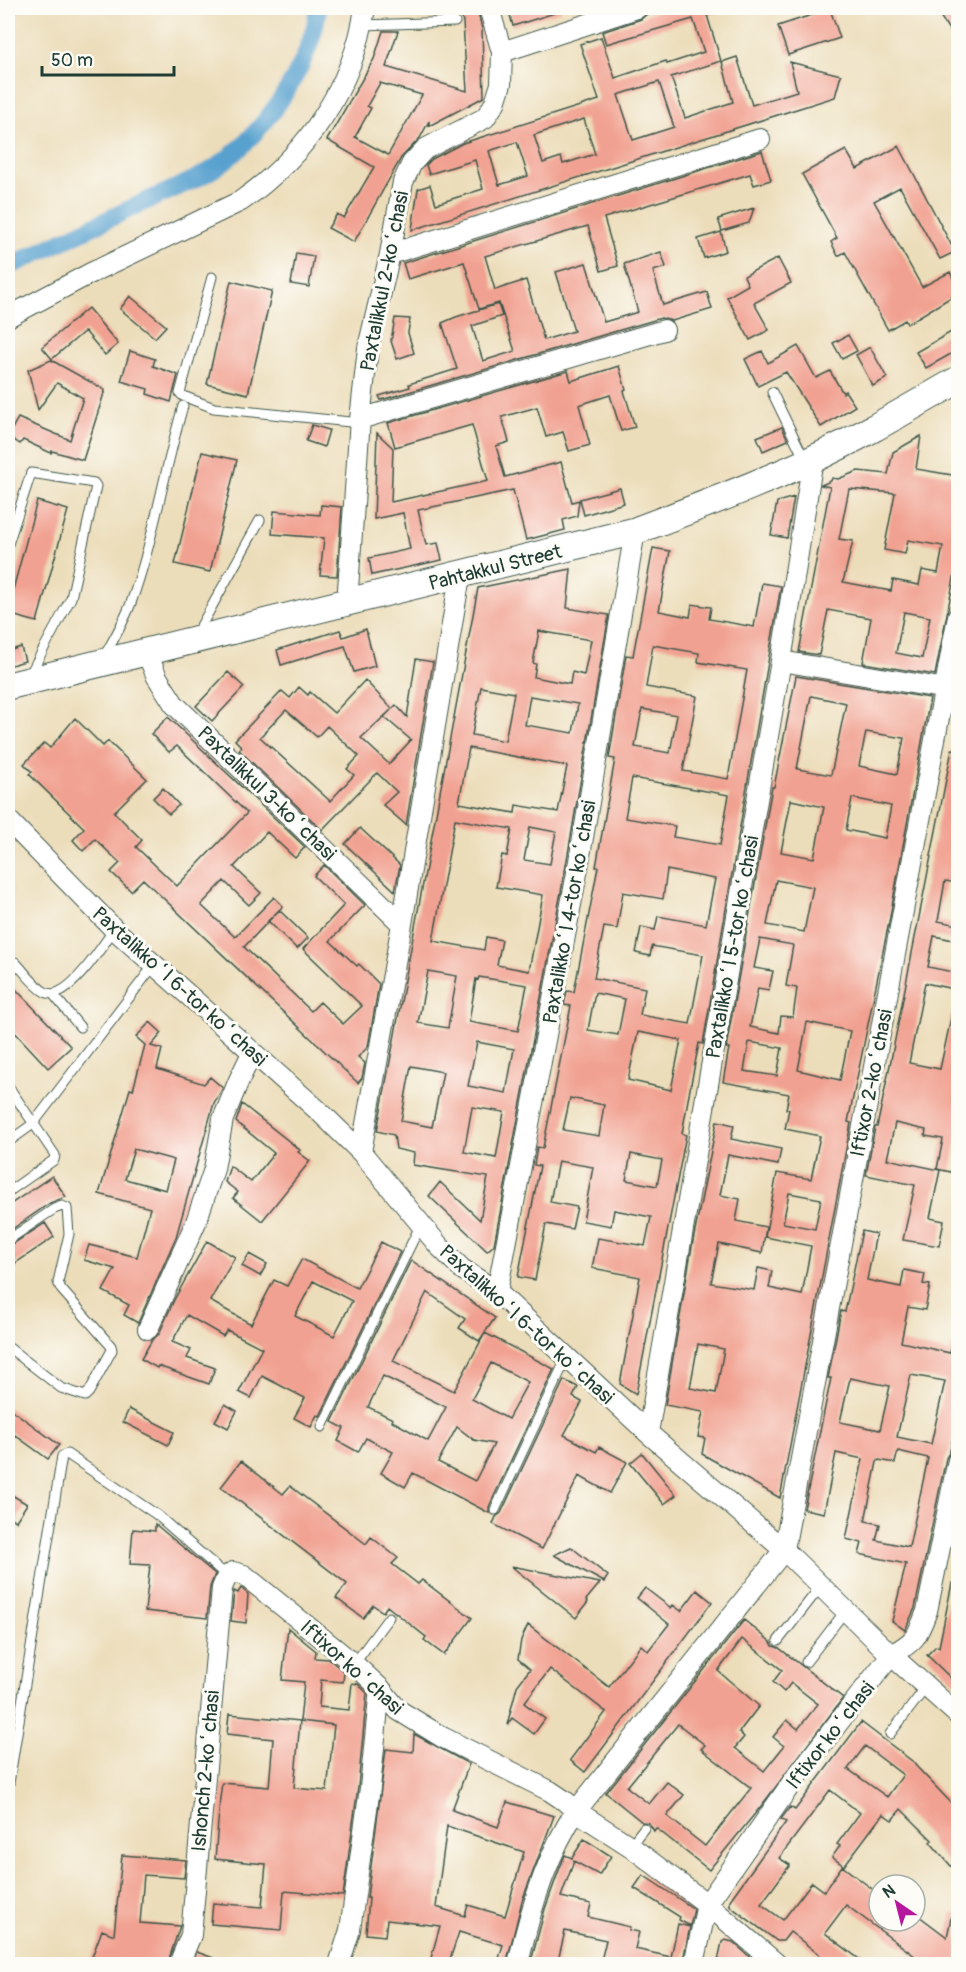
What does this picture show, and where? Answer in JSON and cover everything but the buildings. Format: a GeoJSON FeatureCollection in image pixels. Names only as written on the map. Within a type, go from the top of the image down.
{"type":"FeatureCollection","features":[{"type":"Feature","properties":{"kind":"street","name":"Paxtalikkul 2-koʻchasi"},"geometry":{"type":"LineString","coordinates":[[347,603],[360,421],[368,348],[390,254],[403,182],[412,163],[425,149],[485,118],[495,103],[501,84],[502,52],[489,8]]}},
{"type":"Feature","properties":{"kind":"street"},"geometry":{"type":"LineString","coordinates":[[502,52],[637,8]]}},
{"type":"Feature","properties":{"kind":"street"},"geometry":{"type":"LineString","coordinates":[[8,317],[89,274],[222,211],[258,189],[290,161],[331,108],[352,58],[364,16]]}},
{"type":"Feature","properties":{"kind":"street"},"geometry":{"type":"LineString","coordinates":[[390,254],[760,139]]}},
{"type":"Feature","properties":{"kind":"street"},"geometry":{"type":"LineString","coordinates":[[360,421],[664,330]]}},
{"type":"Feature","properties":{"kind":"street","name":"Pahtakkul Street"},"geometry":{"type":"LineString","coordinates":[[17,684],[635,531],[722,498],[809,461],[865,434],[958,380]]}},
{"type":"Feature","properties":{"kind":"street","name":"Paxtalikkoʻl 5-tor koʻchasi"},"geometry":{"type":"LineString","coordinates":[[648,1433],[781,661],[809,461]]}},
{"type":"Feature","properties":{"kind":"street","name":"Paxtalikkoʻl 4-tor koʻchasi"},"geometry":{"type":"LineString","coordinates":[[497,1292],[577,873],[635,531]]}},
{"type":"Feature","properties":{"kind":"street"},"geometry":{"type":"LineString","coordinates":[[361,1152],[460,576]]}},
{"type":"Feature","properties":{"kind":"street","name":"Iftixor 2-koʻchasi"},"geometry":{"type":"LineString","coordinates":[[784,1550],[951,690],[958,616]]}},
{"type":"Feature","properties":{"kind":"street","name":"Paxtalikkul 3-koʻchasi"},"geometry":{"type":"LineString","coordinates":[[146,651],[174,704],[402,924]]}},
{"type":"Feature","properties":{"kind":"street"},"geometry":{"type":"LineString","coordinates":[[781,661],[951,690]]}},
{"type":"Feature","properties":{"kind":"street","name":"Paxtalikkoʻl 6-tor koʻchasi"},"geometry":{"type":"LineString","coordinates":[[8,820],[114,929],[321,1113],[361,1152],[439,1246],[462,1269],[497,1292],[648,1433],[784,1550],[891,1655],[958,1715]]}},
{"type":"Feature","properties":{"kind":"street"},"geometry":{"type":"LineString","coordinates":[[148,1329],[196,1222],[214,1169],[223,1119],[252,1053]]}},
{"type":"Feature","properties":{"kind":"street","name":"Iftixor koʻchasi"},"geometry":{"type":"LineString","coordinates":[[694,1965],[707,1904],[796,1777],[891,1655],[912,1644],[924,1619],[955,1493],[958,1460]]}},
{"type":"Feature","properties":{"kind":"street"},"geometry":{"type":"LineString","coordinates":[[518,1965],[540,1889],[561,1833],[576,1811],[784,1550]]}},
{"type":"Feature","properties":{"kind":"street","name":"Iftixor koʻchasi"},"geometry":{"type":"LineString","coordinates":[[227,1576],[233,1572],[244,1575],[354,1664],[380,1688],[398,1710],[442,1737],[550,1791],[630,1846],[707,1904],[777,1965]]}},
{"type":"Feature","properties":{"kind":"street","name":"Ishonch 2-koʻchasi"},"geometry":{"type":"LineString","coordinates":[[179,1965],[191,1935],[222,1588],[227,1576]]}},
{"type":"Feature","properties":{"kind":"street"},"geometry":{"type":"LineString","coordinates":[[339,1965],[350,1930],[370,1788],[380,1688]]}},
{"type":"Feature","properties":{"kind":"lane"},"geometry":{"type":"LineString","coordinates":[[364,16],[455,22]]}},
{"type":"Feature","properties":{"kind":"lane"},"geometry":{"type":"LineString","coordinates":[[212,277],[180,393],[183,396],[214,408],[360,421]]}},
{"type":"Feature","properties":{"kind":"lane"},"geometry":{"type":"LineString","coordinates":[[772,392],[809,461]]}},
{"type":"Feature","properties":{"kind":"lane"},"geometry":{"type":"LineString","coordinates":[[102,662],[130,604],[154,526],[171,446],[183,406]]}},
{"type":"Feature","properties":{"kind":"lane"},"geometry":{"type":"LineString","coordinates":[[8,544],[31,473],[94,483],[96,486],[71,598],[17,684]]}},
{"type":"Feature","properties":{"kind":"lane"},"geometry":{"type":"LineString","coordinates":[[193,640],[260,520]]}},
{"type":"Feature","properties":{"kind":"lane"},"geometry":{"type":"LineString","coordinates":[[15,962],[45,993],[53,994],[70,985],[94,958],[114,929]]}},
{"type":"Feature","properties":{"kind":"lane"},"geometry":{"type":"LineString","coordinates":[[8,1142],[33,1124],[154,965]]}},
{"type":"Feature","properties":{"kind":"lane"},"geometry":{"type":"LineString","coordinates":[[53,994],[80,1027]]}},
{"type":"Feature","properties":{"kind":"lane"},"geometry":{"type":"LineString","coordinates":[[8,1086],[55,1155],[54,1160],[8,1192]]}},
{"type":"Feature","properties":{"kind":"lane"},"geometry":{"type":"LineString","coordinates":[[8,1240],[54,1209],[62,1206],[67,1208],[69,1234],[58,1282],[61,1289],[112,1350],[85,1396],[61,1388],[8,1347]]}},
{"type":"Feature","properties":{"kind":"lane"},"geometry":{"type":"LineString","coordinates":[[322,1427],[421,1224]]}},
{"type":"Feature","properties":{"kind":"lane"},"geometry":{"type":"LineString","coordinates":[[495,1510],[567,1357]]}},
{"type":"Feature","properties":{"kind":"lane"},"geometry":{"type":"LineString","coordinates":[[8,1789],[62,1456],[67,1454],[157,1515],[227,1576]]}},
{"type":"Feature","properties":{"kind":"lane"},"geometry":{"type":"LineString","coordinates":[[778,1641],[821,1586]]}},
{"type":"Feature","properties":{"kind":"lane"},"geometry":{"type":"LineString","coordinates":[[807,1662],[846,1610]]}},
{"type":"Feature","properties":{"kind":"lane"},"geometry":{"type":"LineString","coordinates":[[354,1664],[389,1617]]}},
{"type":"Feature","properties":{"kind":"lane"},"geometry":{"type":"LineString","coordinates":[[890,1734],[927,1686]]}},
{"type":"Feature","properties":{"kind":"lane"},"geometry":{"type":"LineString","coordinates":[[630,1846],[644,1828]]}},
{"type":"Feature","properties":{"kind":"waterway"},"geometry":{"type":"LineString","coordinates":[[8,267],[194,180],[229,157],[265,121],[294,78],[313,31],[318,8]]}}]}
